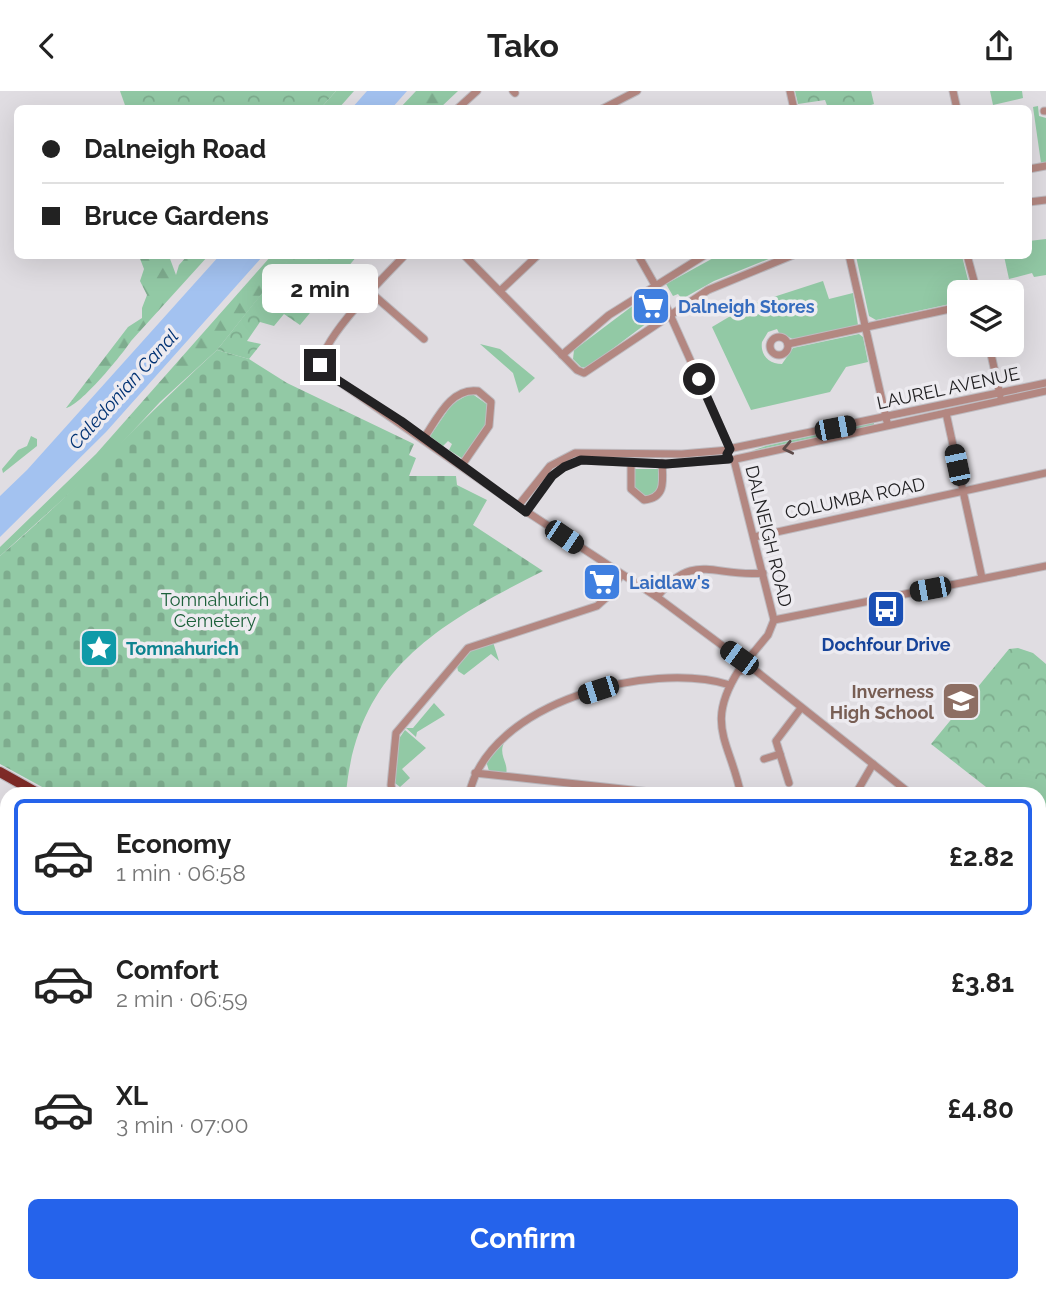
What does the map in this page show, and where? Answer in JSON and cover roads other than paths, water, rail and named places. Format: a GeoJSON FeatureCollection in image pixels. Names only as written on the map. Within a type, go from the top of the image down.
{"type":"FeatureCollection","features":[{"type":"Feature","properties":{"kind":"highway"},"geometry":{"type":"LineString","coordinates":[[0,772],[22,787]]}},
{"type":"Feature","properties":{"kind":"street"},"geometry":{"type":"LineString","coordinates":[[461,105],[477,91]]}},
{"type":"Feature","properties":{"kind":"street"},"geometry":{"type":"LineString","coordinates":[[610,105],[637,91]]}},
{"type":"Feature","properties":{"kind":"street"},"geometry":{"type":"LineString","coordinates":[[401,259],[346,320],[320,365],[325,372],[424,438],[526,512],[657,597],[739,658],[749,658]]}},
{"type":"Feature","properties":{"kind":"street"},"geometry":{"type":"LineString","coordinates":[[468,259],[562,355],[584,373],[670,313],[718,285],[783,259]]}},
{"type":"Feature","properties":{"kind":"street"},"geometry":{"type":"LineString","coordinates":[[500,291],[534,259]]}},
{"type":"Feature","properties":{"kind":"street","name":"DALNEIGH ROAD"},"geometry":{"type":"LineString","coordinates":[[640,259],[670,313],[730,449],[738,451],[733,459],[774,620]]}},
{"type":"Feature","properties":{"kind":"street"},"geometry":{"type":"LineString","coordinates":[[562,355],[609,315],[698,259]]}},
{"type":"Feature","properties":{"kind":"street"},"geometry":{"type":"LineString","coordinates":[[850,259],[887,422]]}},
{"type":"Feature","properties":{"kind":"street"},"geometry":{"type":"LineString","coordinates":[[968,259],[974,280]]}},
{"type":"Feature","properties":{"kind":"street"},"geometry":{"type":"LineString","coordinates":[[370,292],[424,339]]}},
{"type":"Feature","properties":{"kind":"street"},"geometry":{"type":"LineString","coordinates":[[788,344],[947,310]]}},
{"type":"Feature","properties":{"kind":"street"},"geometry":{"type":"LineString","coordinates":[[992,357],[1001,396]]}},
{"type":"Feature","properties":{"kind":"street","name":"LAUREL AVENUE"},"geometry":{"type":"LineString","coordinates":[[518,506],[550,466],[575,453],[682,454],[730,449],[946,413],[1046,383]]}},
{"type":"Feature","properties":{"kind":"street"},"geometry":{"type":"LineString","coordinates":[[424,438],[452,399],[468,391],[478,391],[491,402],[490,421],[462,465]]}},
{"type":"Feature","properties":{"kind":"street","name":"LAUREL AVENUE"},"geometry":{"type":"LineString","coordinates":[[526,512],[552,476],[564,467],[589,460],[662,463],[733,459],[1001,396],[1046,391]]}},
{"type":"Feature","properties":{"kind":"street"},"geometry":{"type":"LineString","coordinates":[[946,413],[982,578]]}},
{"type":"Feature","properties":{"kind":"street"},"geometry":{"type":"LineString","coordinates":[[631,463],[631,489],[644,499],[658,496],[662,490],[662,463]]}},
{"type":"Feature","properties":{"kind":"street","name":"COLUMBA ROAD"},"geometry":{"type":"LineString","coordinates":[[754,537],[1046,473]]}},
{"type":"Feature","properties":{"kind":"street"},"geometry":{"type":"LineString","coordinates":[[749,658],[768,635],[774,620],[1046,566]]}},
{"type":"Feature","properties":{"kind":"street"},"geometry":{"type":"LineString","coordinates":[[657,597],[673,577],[685,572],[709,569],[763,573]]}},
{"type":"Feature","properties":{"kind":"street"},"geometry":{"type":"LineString","coordinates":[[391,787],[396,733],[468,647],[597,605],[606,598],[621,575]]}},
{"type":"Feature","properties":{"kind":"street"},"geometry":{"type":"LineString","coordinates":[[738,787],[726,753],[721,711],[730,685],[739,670],[739,658]]}},
{"type":"Feature","properties":{"kind":"street"},"geometry":{"type":"LineString","coordinates":[[749,658],[751,667],[902,787]]}},
{"type":"Feature","properties":{"kind":"street"},"geometry":{"type":"LineString","coordinates":[[739,670],[745,671],[751,667]]}},
{"type":"Feature","properties":{"kind":"street"},"geometry":{"type":"LineString","coordinates":[[471,787],[475,773],[492,745],[529,716],[565,700],[598,690],[650,681],[701,680],[730,685]]}},
{"type":"Feature","properties":{"kind":"street"},"geometry":{"type":"LineString","coordinates":[[789,783],[776,741],[801,708]]}},
{"type":"Feature","properties":{"kind":"street"},"geometry":{"type":"LineString","coordinates":[[764,759],[780,754]]}},
{"type":"Feature","properties":{"kind":"street"},"geometry":{"type":"LineString","coordinates":[[860,787],[873,765]]}},
{"type":"Feature","properties":{"kind":"street"},"geometry":{"type":"LineString","coordinates":[[475,773],[604,787]]}},
{"type":"Feature","properties":{"kind":"water"},"geometry":{"type":"Polygon","coordinates":[[[367,91],[407,91],[395,105],[355,105],[367,91]]]}},
{"type":"Feature","properties":{"kind":"water","name":"Caledonian Canal"},"geometry":{"type":"Polygon","coordinates":[[[216,259],[260,259],[106,432],[0,537],[0,496],[27,470],[216,259]]]}},
{"type":"Feature","properties":{"kind":"place","name":"Dalneigh Stores"},"geometry":{"type":"Point","coordinates":[651,306]}},
{"type":"Feature","properties":{"kind":"place","name":"Laidlaw's"},"geometry":{"type":"Point","coordinates":[602,582]}},
{"type":"Feature","properties":{"kind":"place","name":"Dochfour Drive"},"geometry":{"type":"Point","coordinates":[886,609]}},
{"type":"Feature","properties":{"kind":"place","name":"Tomnahurich"},"geometry":{"type":"Point","coordinates":[99,648]}},
{"type":"Feature","properties":{"kind":"place","name":"Inverness High School"},"geometry":{"type":"Point","coordinates":[961,701]}},
{"type":"Feature","properties":{"kind":"park label","name":"Tomnahurich Cemetery"},"geometry":{"type":"Point","coordinates":[215,610]}}]}
